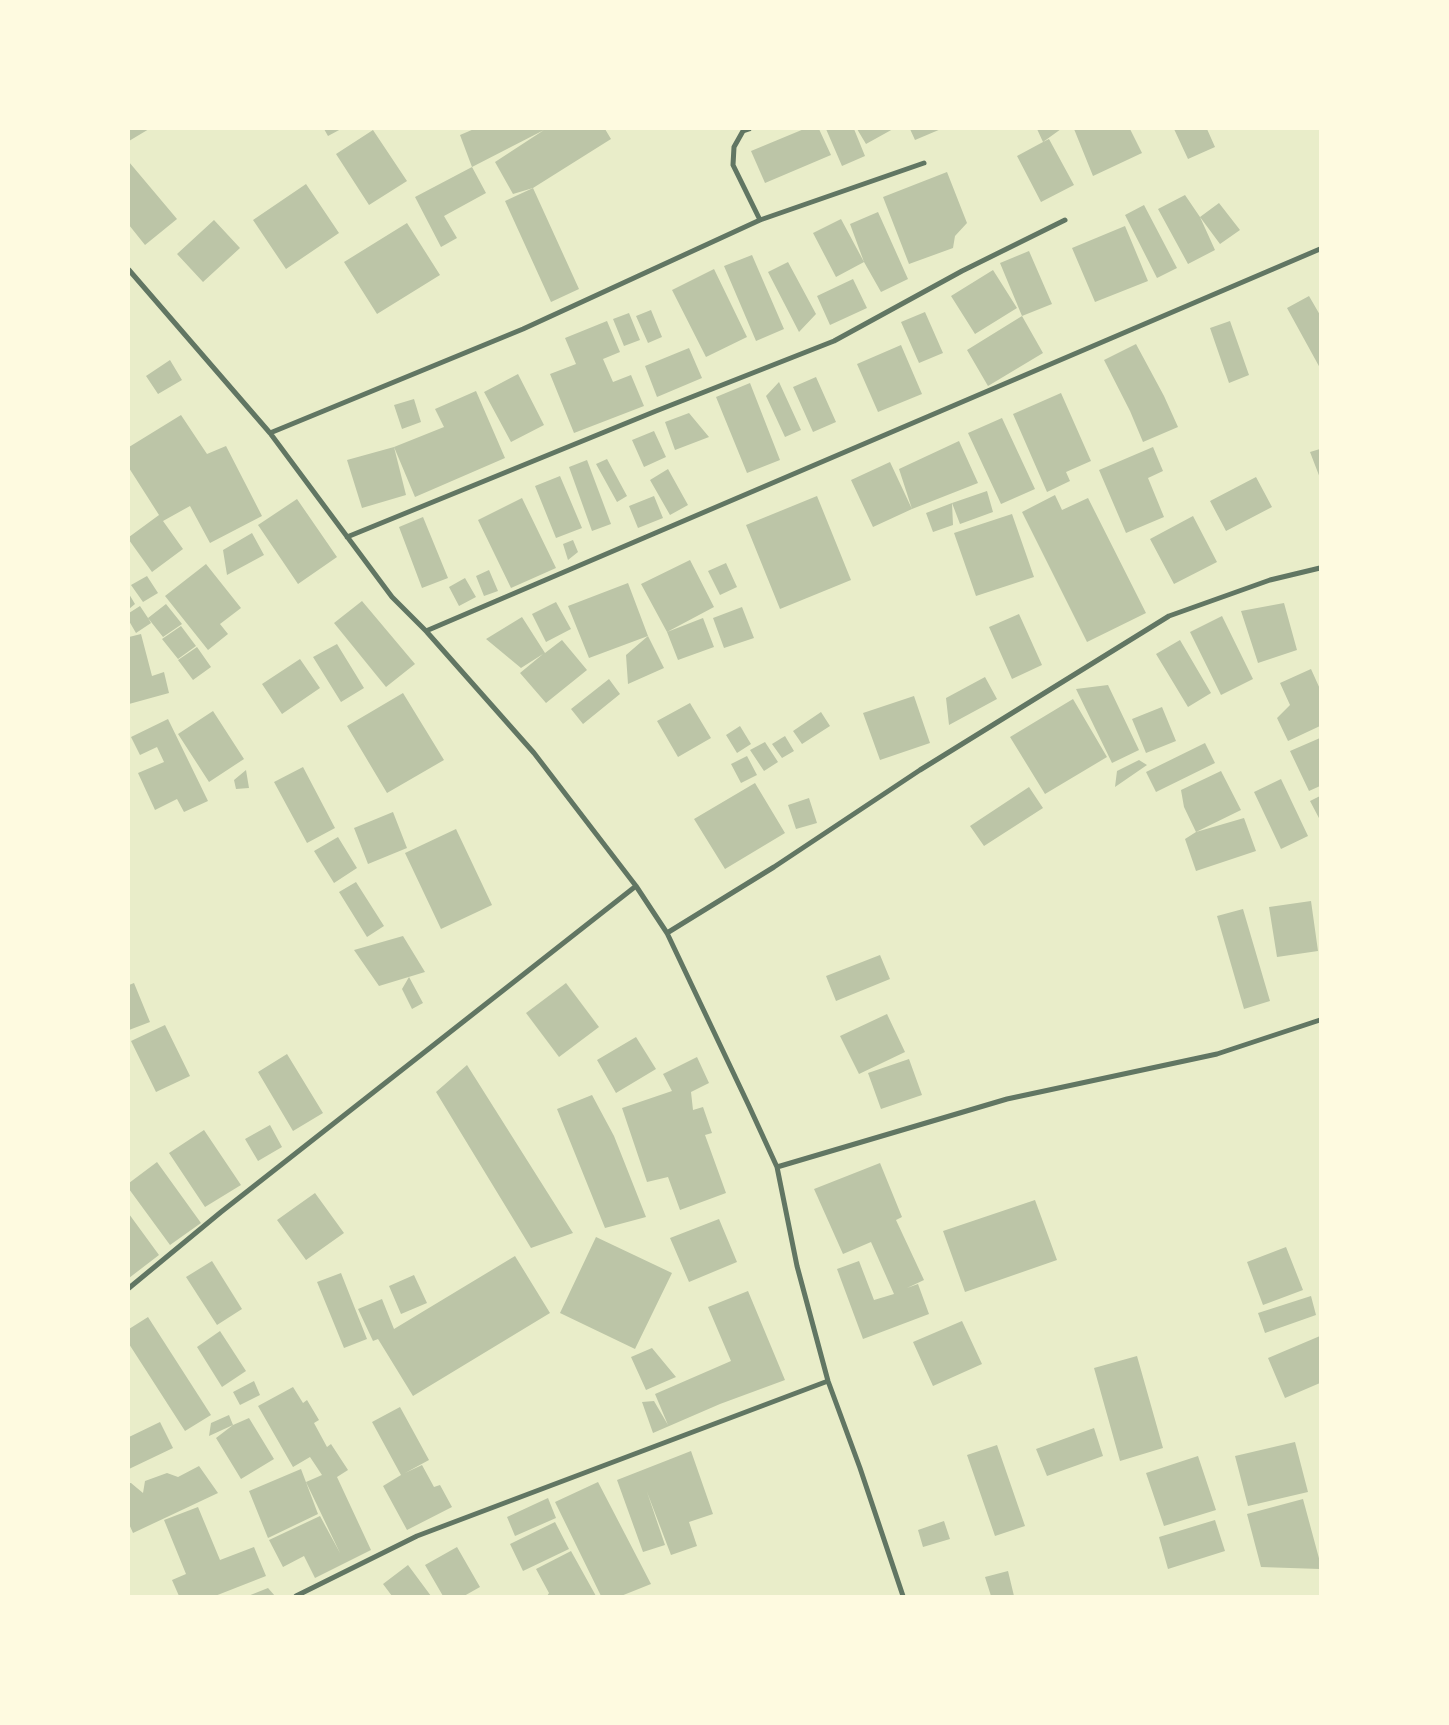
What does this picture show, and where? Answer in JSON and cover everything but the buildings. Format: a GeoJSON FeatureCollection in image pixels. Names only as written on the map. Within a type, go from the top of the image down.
{"type":"FeatureCollection","features":[{"type":"Feature","properties":{"kind":"street"},"geometry":{"type":"LineString","coordinates":[[749,129],[743,131],[734,147],[733,165],[760,220]]}},
{"type":"Feature","properties":{"kind":"street"},"geometry":{"type":"LineString","coordinates":[[270,434],[523,329],[760,220],[924,163]]}},
{"type":"Feature","properties":{"kind":"street"},"geometry":{"type":"LineString","coordinates":[[347,536],[647,414],[834,341],[962,272],[1065,220]]}},
{"type":"Feature","properties":{"kind":"street"},"geometry":{"type":"LineString","coordinates":[[426,631],[1320,249]]}},
{"type":"Feature","properties":{"kind":"street"},"geometry":{"type":"LineString","coordinates":[[129,270],[270,434],[392,597],[426,631],[534,753],[636,886],[667,933],[750,1106],[777,1167],[796,1266],[828,1381],[860,1468],[903,1596]]}},
{"type":"Feature","properties":{"kind":"street"},"geometry":{"type":"LineString","coordinates":[[667,933],[774,867],[920,770],[1169,616],[1270,580],[1320,568]]}},
{"type":"Feature","properties":{"kind":"street"},"geometry":{"type":"LineString","coordinates":[[129,1288],[221,1212],[636,886]]}},
{"type":"Feature","properties":{"kind":"street"},"geometry":{"type":"LineString","coordinates":[[777,1167],[1007,1099],[1217,1054],[1320,1020]]}},
{"type":"Feature","properties":{"kind":"street"},"geometry":{"type":"LineString","coordinates":[[296,1596],[417,1536],[828,1381]]}}]}
